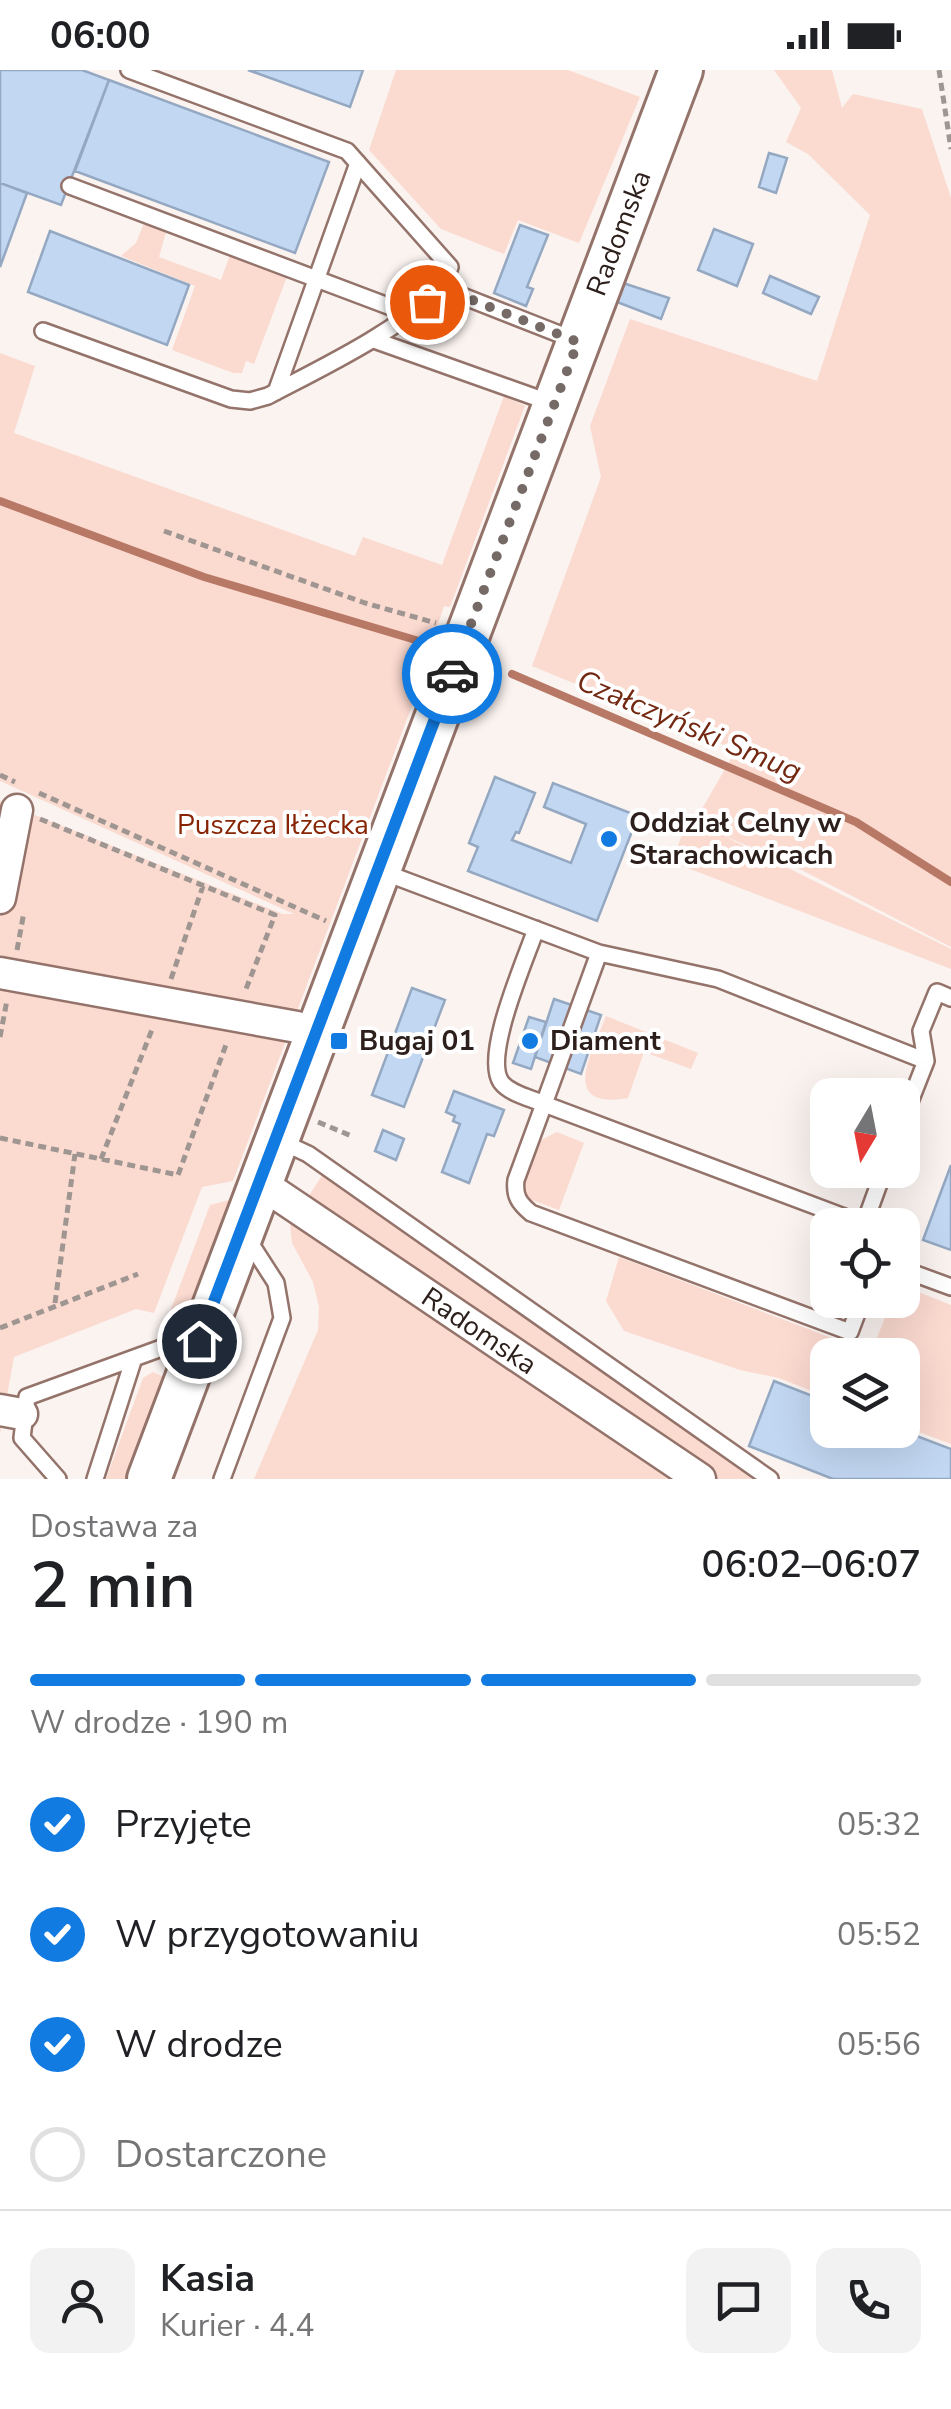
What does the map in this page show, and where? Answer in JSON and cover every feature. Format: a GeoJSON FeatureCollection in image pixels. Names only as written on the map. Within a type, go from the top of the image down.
{"type":"FeatureCollection","features":[{"type":"Feature","properties":{"kind":"street","name":"Radomska"},"geometry":{"type":"LineString","coordinates":[[149,1479],[680,70]]}},
{"type":"Feature","properties":{"kind":"street"},"geometry":{"type":"LineString","coordinates":[[14,897],[22,794]]}},
{"type":"Feature","properties":{"kind":"street"},"geometry":{"type":"LineString","coordinates":[[6,974],[297,1027]]}},
{"type":"Feature","properties":{"kind":"street","name":"Radomska"},"geometry":{"type":"LineString","coordinates":[[259,1182],[700,1479]]}},
{"type":"Feature","properties":{"kind":"lane"},"geometry":{"type":"LineString","coordinates":[[43,331],[232,399],[250,401],[276,392],[412,316],[442,288],[450,266],[347,151],[129,70]]}},
{"type":"Feature","properties":{"kind":"lane"},"geometry":{"type":"LineString","coordinates":[[276,392],[358,163]]}},
{"type":"Feature","properties":{"kind":"lane"},"geometry":{"type":"LineString","coordinates":[[70,186],[412,316]]}},
{"type":"Feature","properties":{"kind":"lane"},"geometry":{"type":"LineString","coordinates":[[442,288],[578,342]]}},
{"type":"Feature","properties":{"kind":"lane"},"geometry":{"type":"LineString","coordinates":[[374,340],[554,404]]}},
{"type":"Feature","properties":{"kind":"lane"},"geometry":{"type":"LineString","coordinates":[[379,870],[598,953],[718,979],[926,1061]]}},
{"type":"Feature","properties":{"kind":"lane"},"geometry":{"type":"LineString","coordinates":[[536,929],[495,1049],[499,1079],[508,1088],[818,1208]]}},
{"type":"Feature","properties":{"kind":"lane"},"geometry":{"type":"LineString","coordinates":[[598,953],[516,1180],[520,1204],[531,1213],[810,1317]]}},
{"type":"Feature","properties":{"kind":"lane"},"geometry":{"type":"LineString","coordinates":[[919,1078],[926,1061],[921,1031],[937,992],[951,998]]}},
{"type":"Feature","properties":{"kind":"lane"},"geometry":{"type":"LineString","coordinates":[[276,1140],[324,1166],[770,1479]]}},
{"type":"Feature","properties":{"kind":"lane"},"geometry":{"type":"LineString","coordinates":[[222,1479],[282,1318],[276,1283],[241,1229]]}},
{"type":"Feature","properties":{"kind":"lane"},"geometry":{"type":"LineString","coordinates":[[920,1276],[951,1287]]}},
{"type":"Feature","properties":{"kind":"lane"},"geometry":{"type":"LineString","coordinates":[[812,1318],[850,1332],[855,1318]]}},
{"type":"Feature","properties":{"kind":"lane"},"geometry":{"type":"LineString","coordinates":[[58,1479],[22,1438],[11,1412],[35,1392],[167,1346],[199,1341]]}},
{"type":"Feature","properties":{"kind":"lane"},"geometry":{"type":"LineString","coordinates":[[95,1479],[134,1358]]}},
{"type":"Feature","properties":{"kind":"path"},"geometry":{"type":"LineString","coordinates":[[938,70],[951,149]]}},
{"type":"Feature","properties":{"kind":"path"},"geometry":{"type":"LineString","coordinates":[[164,531],[365,602],[468,632]]}},
{"type":"Feature","properties":{"kind":"path"},"geometry":{"type":"LineString","coordinates":[[0,775],[22,794],[334,925]]}},
{"type":"Feature","properties":{"kind":"path"},"geometry":{"type":"LineString","coordinates":[[0,1036],[14,897]]}},
{"type":"Feature","properties":{"kind":"path"},"geometry":{"type":"LineString","coordinates":[[316,1120],[354,1137]]}},
{"type":"Feature","properties":{"kind":"path"},"geometry":{"type":"LineString","coordinates":[[0,1138],[101,1159]]}},
{"type":"Feature","properties":{"kind":"path"},"geometry":{"type":"LineString","coordinates":[[55,1304],[76,1154]]}},
{"type":"Feature","properties":{"kind":"path"},"geometry":{"type":"LineString","coordinates":[[0,1328],[138,1274]]}},
{"type":"Feature","properties":{"kind":"green space"},"geometry":{"type":"Polygon","coordinates":[[[396,70],[568,70],[640,97],[579,243],[518,220],[504,254],[441,229],[369,150],[396,70]]]}},
{"type":"Feature","properties":{"kind":"green space"},"geometry":{"type":"Polygon","coordinates":[[[774,70],[832,70],[842,108],[853,94],[922,109],[951,198],[951,947],[788,863],[722,835],[951,949],[951,969],[672,862],[688,818],[695,821],[736,750],[532,666],[601,477],[590,426],[630,319],[817,381],[870,215],[808,154],[786,142],[801,108],[774,70]]]}},
{"type":"Feature","properties":{"kind":"green space"},"geometry":{"type":"Polygon","coordinates":[[[144,223],[166,232],[159,257],[221,280],[231,252],[288,274],[254,364],[246,361],[242,373],[172,350],[195,286],[121,256],[136,243],[144,223]]]}},
{"type":"Feature","properties":{"kind":"green space","name":"Puszcza Iłżecka"},"geometry":{"type":"Polygon","coordinates":[[[0,353],[35,366],[14,433],[355,556],[363,537],[442,565],[504,396],[525,406],[450,607],[444,606],[430,649],[433,650],[233,1181],[202,1187],[154,1313],[136,1309],[14,1357],[0,1434],[0,801],[283,914],[294,914],[0,781],[0,353]]]}},
{"type":"Feature","properties":{"kind":"green space"},"geometry":{"type":"Polygon","coordinates":[[[606,1016],[698,1053],[691,1069],[644,1052],[628,1098],[593,1095],[587,1087],[588,1061],[606,1016]]]}},
{"type":"Feature","properties":{"kind":"green space"},"geometry":{"type":"Polygon","coordinates":[[[557,1132],[584,1143],[559,1210],[529,1199],[523,1185],[541,1140],[557,1132]]]}},
{"type":"Feature","properties":{"kind":"green space"},"geometry":{"type":"Polygon","coordinates":[[[323,1174],[602,1367],[754,1479],[254,1479],[318,1330],[319,1307],[313,1282],[292,1243],[290,1225],[323,1174]]]}},
{"type":"Feature","properties":{"kind":"green space"},"geometry":{"type":"Polygon","coordinates":[[[233,1199],[188,1322],[179,1330],[163,1331],[210,1205],[233,1199]]]}},
{"type":"Feature","properties":{"kind":"green space"},"geometry":{"type":"Polygon","coordinates":[[[619,1257],[832,1338],[810,1338],[810,1390],[624,1331],[606,1301],[619,1257]]]}},
{"type":"Feature","properties":{"kind":"green space"},"geometry":{"type":"Polygon","coordinates":[[[920,1293],[951,1305],[951,1444],[920,1432],[920,1338],[877,1338],[885,1318],[920,1318],[920,1293]]]}},
{"type":"Feature","properties":{"kind":"green space"},"geometry":{"type":"Polygon","coordinates":[[[153,1372],[164,1377],[166,1387],[129,1479],[106,1479],[143,1378],[153,1372]]]}},
{"type":"Feature","properties":{"kind":"building"},"geometry":{"type":"Polygon","coordinates":[[[0,70],[82,70],[109,80],[61,205],[0,183],[0,70]]]}},
{"type":"Feature","properties":{"kind":"building"},"geometry":{"type":"Polygon","coordinates":[[[248,70],[363,70],[350,107],[248,70]]]}},
{"type":"Feature","properties":{"kind":"building"},"geometry":{"type":"Polygon","coordinates":[[[109,80],[329,162],[295,253],[75,171],[109,80]]]}},
{"type":"Feature","properties":{"kind":"building"},"geometry":{"type":"Polygon","coordinates":[[[769,153],[787,158],[776,193],[759,187],[769,153]]]}},
{"type":"Feature","properties":{"kind":"building"},"geometry":{"type":"Polygon","coordinates":[[[0,183],[27,193],[0,267],[0,183]]]}},
{"type":"Feature","properties":{"kind":"building"},"geometry":{"type":"Polygon","coordinates":[[[520,225],[548,235],[527,287],[533,289],[526,306],[494,293],[520,225]]]}},
{"type":"Feature","properties":{"kind":"building"},"geometry":{"type":"Polygon","coordinates":[[[714,229],[753,244],[737,286],[698,270],[714,229]]]}},
{"type":"Feature","properties":{"kind":"building"},"geometry":{"type":"Polygon","coordinates":[[[50,231],[189,285],[167,345],[28,292],[50,231]]]}},
{"type":"Feature","properties":{"kind":"building"},"geometry":{"type":"Polygon","coordinates":[[[770,276],[819,297],[811,314],[763,293],[770,276]]]}},
{"type":"Feature","properties":{"kind":"building"},"geometry":{"type":"Polygon","coordinates":[[[623,283],[669,298],[661,319],[617,302],[623,283]]]}},
{"type":"Feature","properties":{"kind":"building"},"geometry":{"type":"Polygon","coordinates":[[[495,777],[535,793],[519,833],[512,840],[571,863],[586,824],[544,807],[553,783],[638,816],[597,921],[468,871],[478,847],[469,843],[495,777]]]}},
{"type":"Feature","properties":{"kind":"building"},"geometry":{"type":"Polygon","coordinates":[[[412,988],[445,1000],[404,1107],[372,1095],[412,988]]]}},
{"type":"Feature","properties":{"kind":"building"},"geometry":{"type":"Polygon","coordinates":[[[554,999],[601,1015],[581,1074],[535,1057],[554,999]]]}},
{"type":"Feature","properties":{"kind":"building"},"geometry":{"type":"Polygon","coordinates":[[[529,1017],[546,1022],[531,1069],[513,1063],[529,1017]]]}},
{"type":"Feature","properties":{"kind":"building"},"geometry":{"type":"Polygon","coordinates":[[[454,1091],[504,1110],[494,1136],[487,1134],[469,1183],[442,1172],[460,1124],[446,1112],[454,1091]]]}},
{"type":"Feature","properties":{"kind":"building"},"geometry":{"type":"Polygon","coordinates":[[[383,1130],[404,1139],[396,1160],[375,1151],[383,1130]]]}},
{"type":"Feature","properties":{"kind":"building"},"geometry":{"type":"Polygon","coordinates":[[[951,1165],[951,1250],[923,1240],[951,1165]]]}},
{"type":"Feature","properties":{"kind":"building"},"geometry":{"type":"Polygon","coordinates":[[[774,1381],[810,1395],[810,1448],[920,1448],[920,1437],[951,1449],[951,1479],[833,1479],[749,1446],[774,1381]]]}},
{"type":"Feature","properties":{"kind":"waterway","name":"Czałczyński Smug"},"geometry":{"type":"LineString","coordinates":[[0,501],[204,577],[429,644]]}},
{"type":"Feature","properties":{"kind":"waterway","name":"Czałczyński Smug"},"geometry":{"type":"LineString","coordinates":[[512,674],[856,822],[951,882]]}},
{"type":"Feature","properties":{"kind":"way so far"},"geometry":{"type":"LineString","coordinates":[[427,302],[442,288],[578,342],[452,674]]}},
{"type":"Feature","properties":{"kind":"place","name":"Oddział Celny w Starachowicach"},"geometry":{"type":"Point","coordinates":[609,839]}},
{"type":"Feature","properties":{"kind":"place","name":"Bugaj 01"},"geometry":{"type":"Point","coordinates":[339,1041]}},
{"type":"Feature","properties":{"kind":"place","name":"Diament"},"geometry":{"type":"Point","coordinates":[530,1041]}},
{"type":"Feature","properties":{"kind":"route"},"geometry":{"type":"LineString","coordinates":[[199,1341],[452,674]]}}]}
